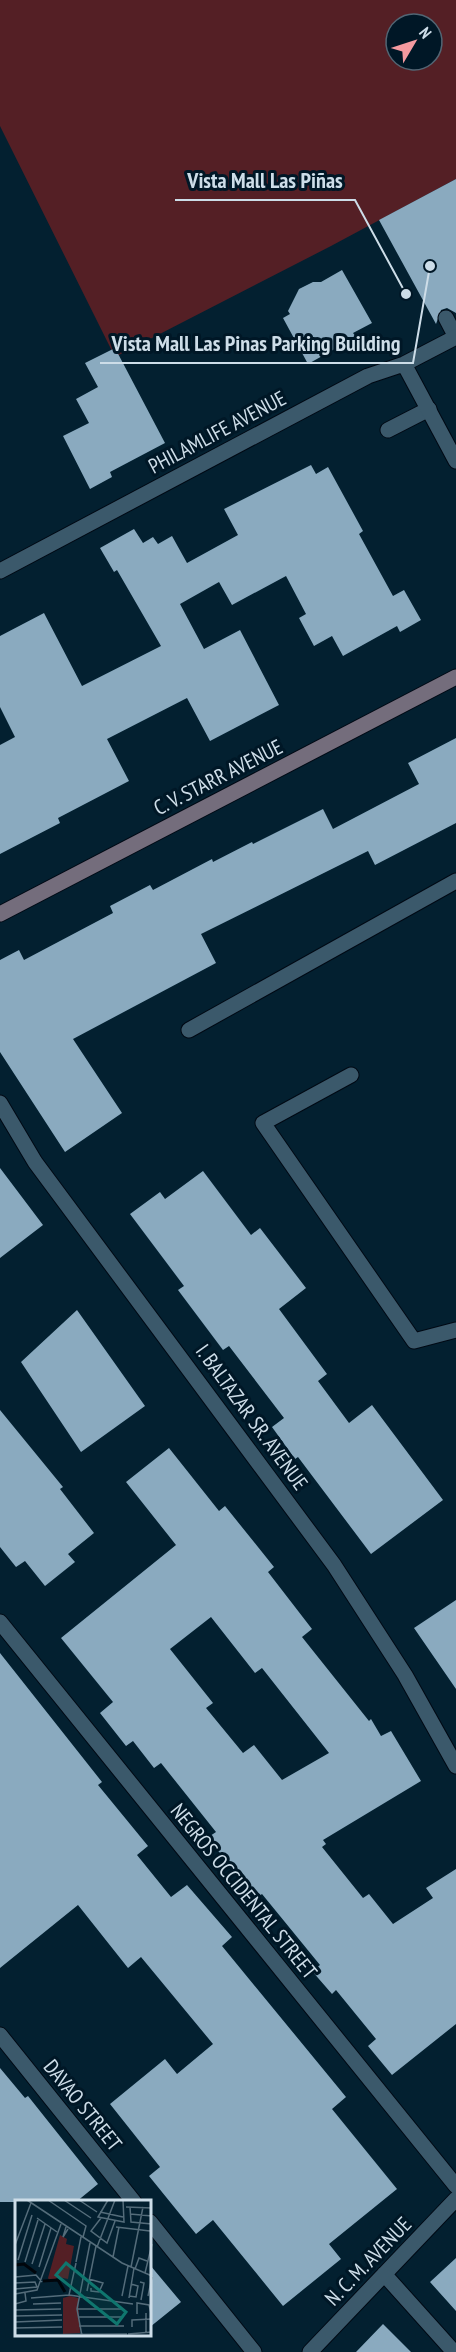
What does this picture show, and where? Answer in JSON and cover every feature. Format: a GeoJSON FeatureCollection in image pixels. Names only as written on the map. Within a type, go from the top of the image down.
{"type":"FeatureCollection","features":[{"type":"Feature","properties":{"kind":"main road","name":"C. V. STARR AVENUE"},"geometry":{"type":"LineString","coordinates":[[0,914],[456,677]]}},
{"type":"Feature","properties":{"kind":"street"},"geometry":{"type":"LineString","coordinates":[[446,318],[456,337]]}},
{"type":"Feature","properties":{"kind":"street","name":"PHILAMLIFE AVENUE"},"geometry":{"type":"LineString","coordinates":[[0,571],[368,376],[404,364],[456,337]]}},
{"type":"Feature","properties":{"kind":"street"},"geometry":{"type":"LineString","coordinates":[[404,364],[456,461]]}},
{"type":"Feature","properties":{"kind":"street"},"geometry":{"type":"LineString","coordinates":[[388,430],[429,409]]}},
{"type":"Feature","properties":{"kind":"street"},"geometry":{"type":"LineString","coordinates":[[189,1029],[456,881]]}},
{"type":"Feature","properties":{"kind":"street"},"geometry":{"type":"LineString","coordinates":[[351,1075],[263,1123],[414,1341],[456,1330]]}},
{"type":"Feature","properties":{"kind":"street","name":"I. BALTAZAR SR. AVENUE"},"geometry":{"type":"LineString","coordinates":[[0,1103],[35,1162],[334,1565],[405,1675],[456,1766]]}},
{"type":"Feature","properties":{"kind":"street","name":"NEGROS OCCIDENTAL STREET"},"geometry":{"type":"LineString","coordinates":[[0,1623],[456,2186]]}},
{"type":"Feature","properties":{"kind":"street","name":"DAVAO STREET"},"geometry":{"type":"LineString","coordinates":[[0,2035],[132,2200]]}},
{"type":"Feature","properties":{"kind":"street","name":"N. C. M. AVENUE"},"geometry":{"type":"LineString","coordinates":[[310,2352],[456,2199]]}},
{"type":"Feature","properties":{"kind":"street"},"geometry":{"type":"LineString","coordinates":[[152,2224],[254,2352]]}},
{"type":"Feature","properties":{"kind":"street"},"geometry":{"type":"LineString","coordinates":[[384,2274],[454,2352]]}},
{"type":"Feature","properties":{"kind":"shaded area"},"geometry":{"type":"Polygon","coordinates":[[[0,0],[456,0],[456,179],[115,357],[0,126],[0,0]]]}},
{"type":"Feature","properties":{"kind":"building"},"geometry":{"type":"Polygon","coordinates":[[[456,179],[456,313],[447,308],[441,310],[436,324],[379,220],[456,179]]]}},
{"type":"Feature","properties":{"kind":"building"},"geometry":{"type":"Polygon","coordinates":[[[342,270],[372,323],[353,333],[356,337],[308,364],[283,318],[290,314],[288,311],[299,289],[313,282],[321,282],[342,270]]]}},
{"type":"Feature","properties":{"kind":"building"},"geometry":{"type":"Polygon","coordinates":[[[115,348],[165,443],[110,472],[112,477],[90,489],[63,436],[89,423],[76,399],[98,387],[85,363],[115,348]]]}},
{"type":"Feature","properties":{"kind":"building"},"geometry":{"type":"Polygon","coordinates":[[[311,465],[316,474],[328,467],[363,531],[359,534],[393,596],[404,590],[421,620],[400,632],[397,626],[343,656],[332,636],[314,646],[299,618],[306,614],[286,576],[232,605],[219,582],[180,604],[204,649],[240,630],[279,705],[210,741],[187,698],[107,739],[129,781],[58,818],[60,823],[0,854],[0,745],[15,737],[0,707],[0,636],[44,613],[82,686],[161,646],[117,570],[114,572],[100,548],[134,529],[143,543],[153,537],[158,544],[172,536],[187,563],[238,535],[224,509],[311,465]]]}},
{"type":"Feature","properties":{"kind":"building"},"geometry":{"type":"Polygon","coordinates":[[[456,738],[456,823],[375,865],[368,851],[201,934],[216,963],[73,1039],[122,1113],[65,1152],[0,1052],[0,960],[19,950],[24,960],[113,913],[110,906],[150,885],[153,890],[212,859],[213,862],[252,842],[253,844],[323,809],[333,829],[419,784],[408,763],[456,738]]]}},
{"type":"Feature","properties":{"kind":"building"},"geometry":{"type":"Polygon","coordinates":[[[0,1168],[43,1225],[0,1258],[0,1168]]]}},
{"type":"Feature","properties":{"kind":"building"},"geometry":{"type":"Polygon","coordinates":[[[203,1171],[251,1235],[260,1228],[306,1288],[279,1309],[327,1374],[318,1381],[349,1423],[372,1405],[443,1500],[371,1554],[298,1457],[295,1459],[272,1427],[284,1418],[229,1346],[223,1350],[178,1290],[184,1286],[130,1214],[160,1192],[165,1199],[203,1171]]]}},
{"type":"Feature","properties":{"kind":"building"},"geometry":{"type":"Polygon","coordinates":[[[77,1310],[145,1406],[81,1452],[21,1362],[77,1310]]]}},
{"type":"Feature","properties":{"kind":"building"},"geometry":{"type":"Polygon","coordinates":[[[0,1410],[63,1487],[60,1489],[94,1533],[68,1554],[75,1562],[45,1586],[25,1561],[16,1567],[0,1547],[0,1410]]]}},
{"type":"Feature","properties":{"kind":"building"},"geometry":{"type":"Polygon","coordinates":[[[169,1448],[219,1511],[225,1506],[274,1567],[268,1572],[312,1629],[302,1637],[369,1721],[371,1719],[381,1736],[391,1731],[421,1781],[323,1840],[326,1844],[322,1847],[363,1898],[369,1894],[393,1924],[433,1898],[426,1888],[456,1869],[456,2024],[392,2075],[368,2046],[376,2039],[336,1990],[332,1994],[312,1971],[320,1965],[262,1894],[258,1897],[207,1838],[216,1832],[161,1763],[154,1768],[133,1741],[126,1746],[100,1713],[113,1702],[61,1638],[176,1545],[126,1482],[169,1448]],[[211,1617],[170,1649],[213,1703],[206,1708],[243,1753],[254,1745],[282,1780],[329,1753],[262,1668],[255,1673],[211,1617]]]}},
{"type":"Feature","properties":{"kind":"building"},"geometry":{"type":"Polygon","coordinates":[[[456,1600],[456,1689],[414,1628],[456,1600]]]}},
{"type":"Feature","properties":{"kind":"building"},"geometry":{"type":"Polygon","coordinates":[[[0,1653],[102,1782],[98,1785],[148,1846],[137,1855],[171,1897],[187,1885],[232,1937],[222,1946],[346,2097],[332,2109],[397,2189],[329,2244],[341,2259],[283,2306],[213,2220],[196,2234],[149,2176],[160,2167],[110,2104],[165,2059],[177,2074],[213,2044],[141,1957],[128,1968],[78,1905],[0,1968],[0,1653]]]}},
{"type":"Feature","properties":{"kind":"building"},"geometry":{"type":"Polygon","coordinates":[[[0,2068],[25,2098],[28,2096],[98,2184],[78,2200],[0,2202],[0,2068]]]}},
{"type":"Feature","properties":{"kind":"building"},"geometry":{"type":"Polygon","coordinates":[[[456,2258],[456,2311],[430,2282],[456,2258]]]}},
{"type":"Feature","properties":{"kind":"building"},"geometry":{"type":"Polygon","coordinates":[[[152,2267],[181,2302],[152,2325],[152,2267]]]}},
{"type":"Feature","properties":{"kind":"building"},"geometry":{"type":"Polygon","coordinates":[[[383,2324],[411,2352],[356,2352],[383,2324]]]}},
{"type":"Feature","properties":{"kind":"place","name":"Vista Mall Las Pinas Parking Building"},"geometry":{"type":"Point","coordinates":[430,266]}},
{"type":"Feature","properties":{"kind":"place","name":"Vista Mall Las Piñas"},"geometry":{"type":"Point","coordinates":[406,294]}}]}
